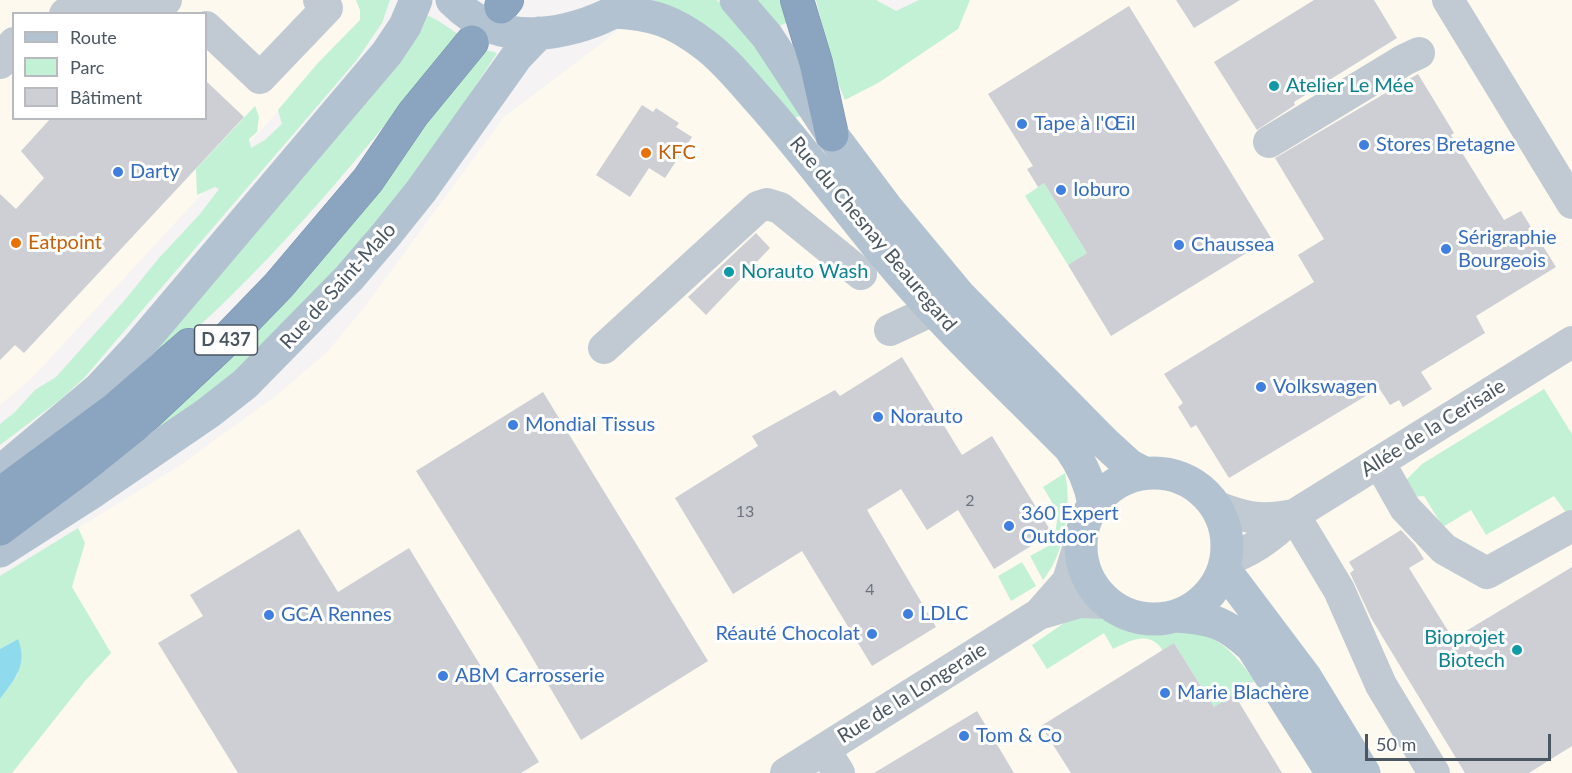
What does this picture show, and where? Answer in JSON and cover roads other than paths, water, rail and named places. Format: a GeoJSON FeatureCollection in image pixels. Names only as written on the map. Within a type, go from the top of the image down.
{"type":"FeatureCollection","features":[{"type":"Feature","properties":{"kind":"highway"},"geometry":{"type":"LineString","coordinates":[[797,0],[816,63],[832,135]]}},
{"type":"Feature","properties":{"kind":"highway","name":"D 437"},"geometry":{"type":"LineString","coordinates":[[0,529],[133,427],[222,344],[279,285],[368,180],[413,114],[472,42]]}},
{"type":"Feature","properties":{"kind":"highway","name":"D 437"},"geometry":{"type":"LineString","coordinates":[[0,494],[115,409],[207,330],[298,238],[356,171],[413,114]]}},
{"type":"Feature","properties":{"kind":"main road"},"geometry":{"type":"LineString","coordinates":[[0,472],[99,389],[138,347],[387,53],[405,26],[416,0]]}},
{"type":"Feature","properties":{"kind":"main road"},"geometry":{"type":"LineString","coordinates":[[452,0],[474,19],[495,28],[513,32],[539,33],[562,30],[588,22],[624,6]]}},
{"type":"Feature","properties":{"kind":"main road","name":"Rue du Chesnay Beauregard"},"geometry":{"type":"LineString","coordinates":[[736,0],[767,36],[832,135],[886,207],[959,295],[1106,444],[1129,465],[1144,473]]}},
{"type":"Feature","properties":{"kind":"main road","name":"Rue du Chesnay Beauregard"},"geometry":{"type":"LineString","coordinates":[[624,6],[671,21],[708,46],[767,109],[886,257],[933,310],[1070,448],[1081,463],[1094,504]]}},
{"type":"Feature","properties":{"kind":"main road","name":"Rue de Saint-Malo"},"geometry":{"type":"LineString","coordinates":[[0,551],[104,484],[245,384],[342,286],[385,236],[421,191],[517,56],[539,33]]}},
{"type":"Feature","properties":{"kind":"main road"},"geometry":{"type":"LineString","coordinates":[[1176,616],[1192,609],[1217,585],[1225,564],[1227,533],[1217,507],[1203,491],[1185,479],[1165,473],[1129,476],[1103,492],[1084,522],[1080,542],[1083,565],[1092,586],[1107,603],[1123,613],[1140,618],[1158,619],[1176,616],[1202,617],[1223,624],[1238,634],[1252,647],[1332,773]]}},
{"type":"Feature","properties":{"kind":"main road"},"geometry":{"type":"LineString","coordinates":[[1225,564],[1306,678],[1364,773]]}},
{"type":"Feature","properties":{"kind":"street"},"geometry":{"type":"LineString","coordinates":[[80,12],[166,0]]}},
{"type":"Feature","properties":{"kind":"street"},"geometry":{"type":"LineString","coordinates":[[176,0],[189,12]]}},
{"type":"Feature","properties":{"kind":"street"},"geometry":{"type":"LineString","coordinates":[[207,28],[260,78],[327,8],[319,0]]}},
{"type":"Feature","properties":{"kind":"street"},"geometry":{"type":"LineString","coordinates":[[1448,0],[1572,202]]}},
{"type":"Feature","properties":{"kind":"street"},"geometry":{"type":"LineString","coordinates":[[0,63],[12,47]]}},
{"type":"Feature","properties":{"kind":"street"},"geometry":{"type":"LineString","coordinates":[[1269,142],[1419,53]]}},
{"type":"Feature","properties":{"kind":"street"},"geometry":{"type":"LineString","coordinates":[[604,348],[758,207],[767,204],[780,208],[861,274]]}},
{"type":"Feature","properties":{"kind":"street"},"geometry":{"type":"LineString","coordinates":[[890,330],[933,310]]}},
{"type":"Feature","properties":{"kind":"street","name":"Allée de la Cerisaie"},"geometry":{"type":"LineString","coordinates":[[1225,564],[1278,531],[1294,515],[1572,342]]}},
{"type":"Feature","properties":{"kind":"street"},"geometry":{"type":"LineString","coordinates":[[1379,462],[1405,508],[1444,549],[1487,573],[1572,526]]}},
{"type":"Feature","properties":{"kind":"street","name":"Allée de la Cerisaie"},"geometry":{"type":"LineString","coordinates":[[1217,507],[1237,515],[1259,519],[1294,515]]}},
{"type":"Feature","properties":{"kind":"street"},"geometry":{"type":"LineString","coordinates":[[1294,515],[1339,590],[1381,685],[1434,773]]}},
{"type":"Feature","properties":{"kind":"street","name":"Rue de la Longeraie"},"geometry":{"type":"LineString","coordinates":[[786,773],[832,761],[1039,614],[1068,581],[1080,542]]}},
{"type":"Feature","properties":{"kind":"street","name":"Rue de la Longeraie"},"geometry":{"type":"LineString","coordinates":[[1039,614],[1080,602],[1107,603]]}},
{"type":"Feature","properties":{"kind":"water"},"geometry":{"type":"Polygon","coordinates":[[[18,639],[21,648],[21,664],[15,678],[0,699],[0,649],[18,639]]]}},
{"type":"Feature","properties":{"kind":"place","name":"Atelier Le Mée"},"geometry":{"type":"Point","coordinates":[1274,86]}},
{"type":"Feature","properties":{"kind":"place","name":"Tape à l'Œil"},"geometry":{"type":"Point","coordinates":[1022,124]}},
{"type":"Feature","properties":{"kind":"place","name":"Stores Bretagne"},"geometry":{"type":"Point","coordinates":[1364,145]}},
{"type":"Feature","properties":{"kind":"place","name":"KFC"},"geometry":{"type":"Point","coordinates":[646,153]}},
{"type":"Feature","properties":{"kind":"place","name":"Darty"},"geometry":{"type":"Point","coordinates":[118,172]}},
{"type":"Feature","properties":{"kind":"place","name":"Ioburo"},"geometry":{"type":"Point","coordinates":[1061,190]}},
{"type":"Feature","properties":{"kind":"place","name":"Eatpoint"},"geometry":{"type":"Point","coordinates":[16,243]}},
{"type":"Feature","properties":{"kind":"place","name":"Chaussea"},"geometry":{"type":"Point","coordinates":[1179,245]}},
{"type":"Feature","properties":{"kind":"place","name":"Sérigraphie Bourgeois"},"geometry":{"type":"Point","coordinates":[1446,249]}},
{"type":"Feature","properties":{"kind":"place","name":"Norauto Wash"},"geometry":{"type":"Point","coordinates":[729,272]}},
{"type":"Feature","properties":{"kind":"place","name":"Volkswagen"},"geometry":{"type":"Point","coordinates":[1261,387]}},
{"type":"Feature","properties":{"kind":"place","name":"Norauto"},"geometry":{"type":"Point","coordinates":[878,417]}},
{"type":"Feature","properties":{"kind":"place","name":"Mondial Tissus"},"geometry":{"type":"Point","coordinates":[513,425]}},
{"type":"Feature","properties":{"kind":"place","name":"360 Expert Outdoor"},"geometry":{"type":"Point","coordinates":[1009,526]}},
{"type":"Feature","properties":{"kind":"place","name":"LDLC"},"geometry":{"type":"Point","coordinates":[908,614]}},
{"type":"Feature","properties":{"kind":"place","name":"GCA Rennes"},"geometry":{"type":"Point","coordinates":[269,615]}},
{"type":"Feature","properties":{"kind":"place","name":"Réauté Chocolat"},"geometry":{"type":"Point","coordinates":[872,634]}},
{"type":"Feature","properties":{"kind":"place","name":"Bioprojet Biotech"},"geometry":{"type":"Point","coordinates":[1517,650]}},
{"type":"Feature","properties":{"kind":"place","name":"ABM Carrosserie"},"geometry":{"type":"Point","coordinates":[443,676]}},
{"type":"Feature","properties":{"kind":"place","name":"Marie Blachère"},"geometry":{"type":"Point","coordinates":[1165,693]}},
{"type":"Feature","properties":{"kind":"place","name":"Tom & Co"},"geometry":{"type":"Point","coordinates":[964,736]}}]}
